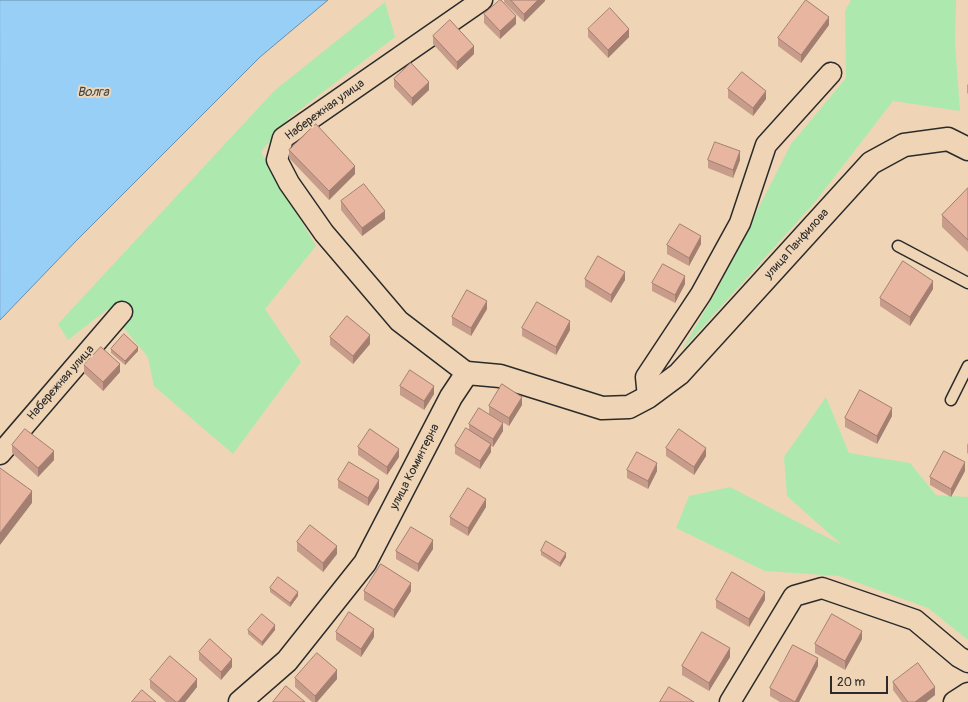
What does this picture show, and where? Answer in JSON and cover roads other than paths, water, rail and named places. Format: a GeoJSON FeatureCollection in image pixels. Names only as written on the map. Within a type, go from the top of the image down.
{"type":"FeatureCollection","features":[{"type":"Feature","properties":{"kind":"street","name":"Набережная улица"},"geometry":{"type":"LineString","coordinates":[[467,373],[400,321],[324,233],[289,183],[277,160],[283,138],[482,0]]}},
{"type":"Feature","properties":{"kind":"street"},"geometry":{"type":"LineString","coordinates":[[467,373],[500,376],[602,408],[629,407],[648,397],[646,377],[701,294],[740,223],[766,144],[831,73]]}},
{"type":"Feature","properties":{"kind":"street","name":"улица Панфилова"},"geometry":{"type":"LineString","coordinates":[[648,397],[679,374],[871,163],[904,145],[948,139],[968,149]]}},
{"type":"Feature","properties":{"kind":"street","name":"Набережная улица"},"geometry":{"type":"LineString","coordinates":[[0,454],[122,312]]}},
{"type":"Feature","properties":{"kind":"street","name":"улица Коминтерна"},"geometry":{"type":"LineString","coordinates":[[240,702],[288,661],[365,563],[451,397],[467,373]]}},
{"type":"Feature","properties":{"kind":"street"},"geometry":{"type":"LineString","coordinates":[[730,702],[794,596],[822,588],[915,620],[968,662]]}},
{"type":"Feature","properties":{"kind":"street"},"geometry":{"type":"LineString","coordinates":[[954,702],[968,693]]}},
{"type":"Feature","properties":{"kind":"lane"},"geometry":{"type":"LineString","coordinates":[[898,246],[968,283]]}},
{"type":"Feature","properties":{"kind":"lane"},"geometry":{"type":"LineString","coordinates":[[952,400],[968,366]]}},
{"type":"Feature","properties":{"kind":"water","name":"Волга"},"geometry":{"type":"Polygon","coordinates":[[[0,0],[328,0],[260,57],[76,241],[0,320],[0,0]]]}}]}
